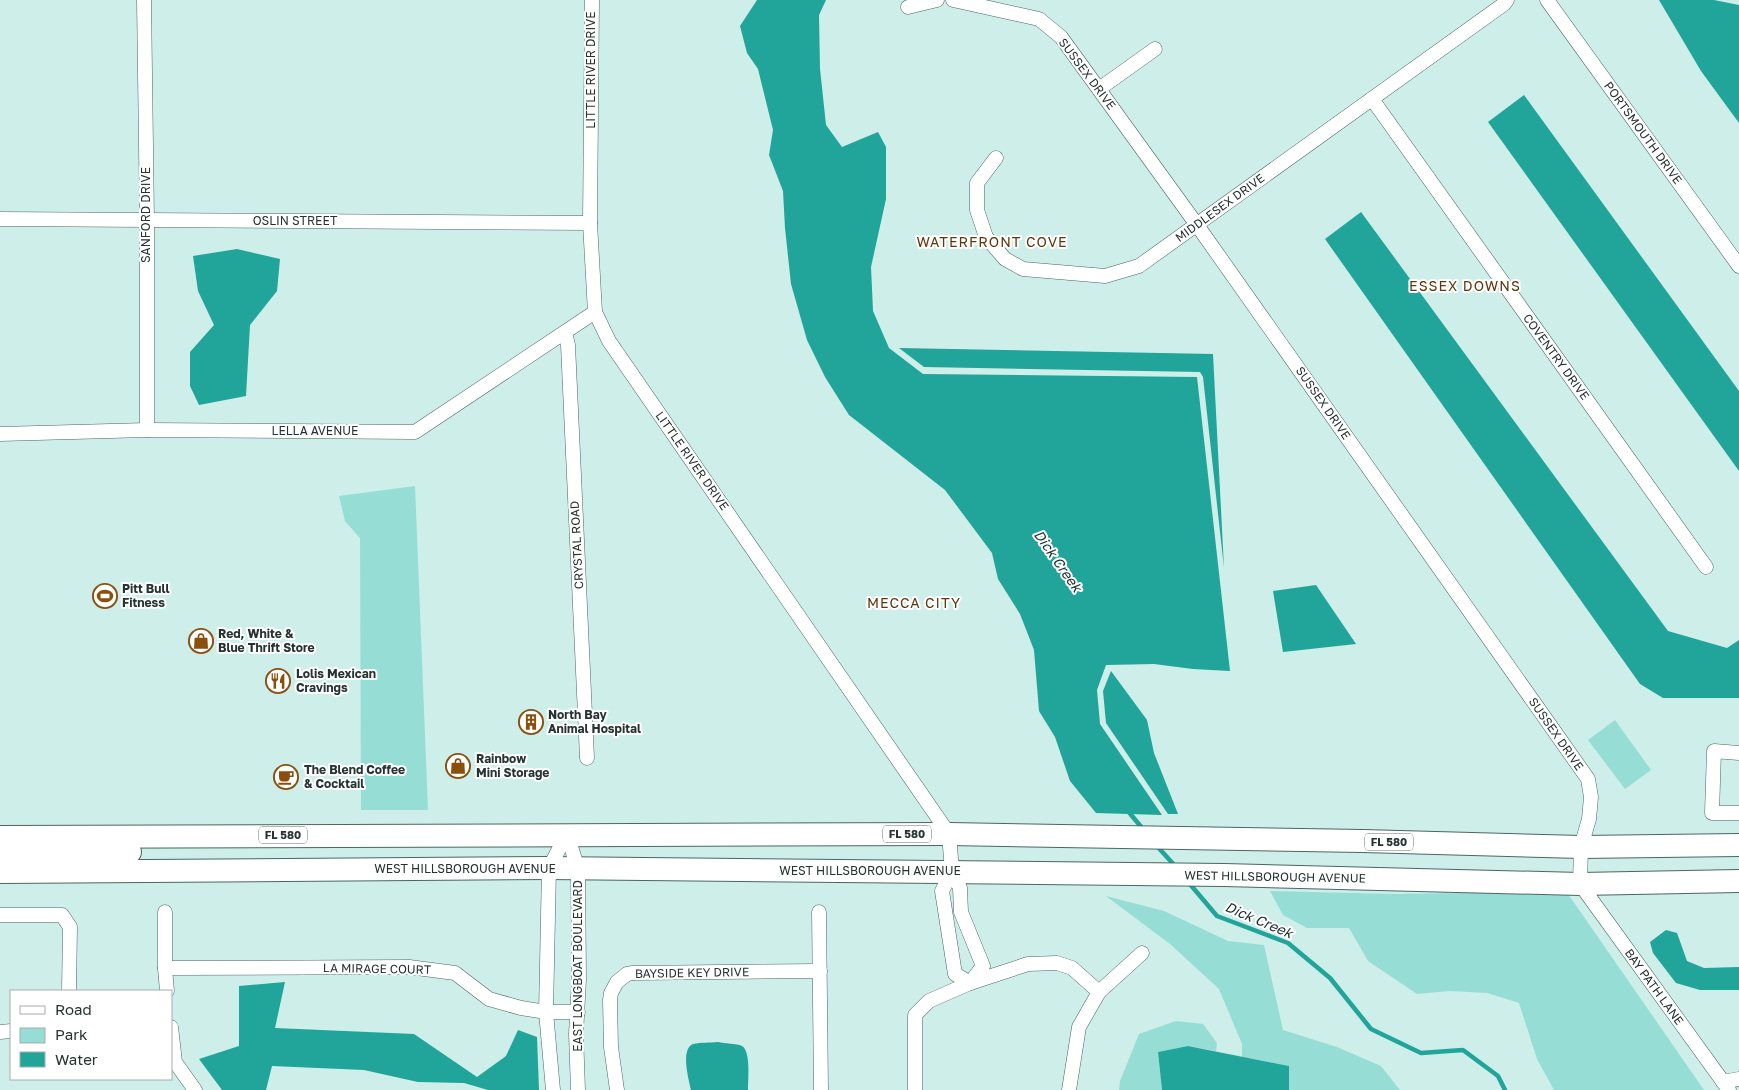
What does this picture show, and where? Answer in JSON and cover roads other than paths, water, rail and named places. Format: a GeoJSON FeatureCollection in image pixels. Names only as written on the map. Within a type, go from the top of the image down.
{"type":"FeatureCollection","features":[{"type":"Feature","properties":{"kind":"main road","name":"FL 580"},"geometry":{"type":"LineString","coordinates":[[0,837],[949,834],[1121,836],[1581,847],[1739,845]]}},
{"type":"Feature","properties":{"kind":"main road"},"geometry":{"type":"LineString","coordinates":[[0,853],[141,851],[172,836]]}},
{"type":"Feature","properties":{"kind":"main road","name":"WEST HILLSBOROUGH AVENUE"},"geometry":{"type":"LineString","coordinates":[[0,872],[578,868],[1224,875],[1580,884],[1739,881]]}},
{"type":"Feature","properties":{"kind":"street","name":"SANFORD DRIVE"},"geometry":{"type":"LineString","coordinates":[[144,0],[147,430]]}},
{"type":"Feature","properties":{"kind":"street","name":"LITTLE RIVER DRIVE"},"geometry":{"type":"LineString","coordinates":[[592,0],[590,223],[595,312],[614,350],[949,834]]}},
{"type":"Feature","properties":{"kind":"street"},"geometry":{"type":"LineString","coordinates":[[908,7],[938,0]]}},
{"type":"Feature","properties":{"kind":"street","name":"SUSSEX DRIVE"},"geometry":{"type":"LineString","coordinates":[[953,0],[1039,19],[1061,37],[1197,225],[1588,779],[1591,797],[1589,819],[1581,847],[1580,884]]}},
{"type":"Feature","properties":{"kind":"street","name":"MIDDLESEX DRIVE"},"geometry":{"type":"LineString","coordinates":[[996,158],[977,183],[977,210],[986,237],[1005,259],[1023,269],[1105,276],[1139,266],[1508,0]]}},
{"type":"Feature","properties":{"kind":"street","name":"PORTSMOUTH DRIVE"},"geometry":{"type":"LineString","coordinates":[[1547,0],[1739,266]]}},
{"type":"Feature","properties":{"kind":"street"},"geometry":{"type":"LineString","coordinates":[[1099,89],[1155,49]]}},
{"type":"Feature","properties":{"kind":"street","name":"COVENTRY DRIVE"},"geometry":{"type":"LineString","coordinates":[[1372,99],[1706,567]]}},
{"type":"Feature","properties":{"kind":"street","name":"OSLIN STREET"},"geometry":{"type":"LineString","coordinates":[[0,219],[590,223]]}},
{"type":"Feature","properties":{"kind":"street","name":"LELLA AVENUE"},"geometry":{"type":"LineString","coordinates":[[0,434],[147,430],[415,432],[595,312]]}},
{"type":"Feature","properties":{"kind":"street","name":"CRYSTAL ROAD"},"geometry":{"type":"LineString","coordinates":[[565,333],[568,345],[587,758]]}},
{"type":"Feature","properties":{"kind":"street"},"geometry":{"type":"LineString","coordinates":[[1739,753],[1714,751],[1712,813],[1739,813]]}},
{"type":"Feature","properties":{"kind":"street"},"geometry":{"type":"LineString","coordinates":[[553,1090],[546,1012],[549,868],[567,834]]}},
{"type":"Feature","properties":{"kind":"street","name":"EAST LONGBOAT BOULEVARD"},"geometry":{"type":"LineString","coordinates":[[567,834],[578,868],[579,979],[576,1034],[578,1090]]}},
{"type":"Feature","properties":{"kind":"street"},"geometry":{"type":"LineString","coordinates":[[949,834],[952,871],[960,888],[960,912],[983,966],[970,983]]}},
{"type":"Feature","properties":{"kind":"street"},"geometry":{"type":"LineString","coordinates":[[952,871],[942,891],[955,974],[970,983]]}},
{"type":"Feature","properties":{"kind":"street","name":"BAY PATH LANE"},"geometry":{"type":"LineString","coordinates":[[1580,884],[1726,1086]]}},
{"type":"Feature","properties":{"kind":"street"},"geometry":{"type":"LineString","coordinates":[[165,912],[167,990]]}},
{"type":"Feature","properties":{"kind":"street"},"geometry":{"type":"LineString","coordinates":[[819,912],[821,1090]]}},
{"type":"Feature","properties":{"kind":"street"},"geometry":{"type":"LineString","coordinates":[[0,916],[62,915],[70,927],[69,990]]}},
{"type":"Feature","properties":{"kind":"street"},"geometry":{"type":"LineString","coordinates":[[952,953],[975,948]]}},
{"type":"Feature","properties":{"kind":"street"},"geometry":{"type":"LineString","coordinates":[[1069,1090],[1078,1027],[1099,992],[1142,953]]}},
{"type":"Feature","properties":{"kind":"street"},"geometry":{"type":"LineString","coordinates":[[915,1090],[916,1015],[929,1001],[970,983],[1028,964],[1057,963],[1072,968],[1099,992]]}},
{"type":"Feature","properties":{"kind":"street","name":"LA MIRAGE COURT"},"geometry":{"type":"LineString","coordinates":[[165,968],[409,968],[436,970],[454,973],[489,999],[521,1008],[546,1012],[578,1012]]}},
{"type":"Feature","properties":{"kind":"street","name":"BAYSIDE KEY DRIVE"},"geometry":{"type":"LineString","coordinates":[[617,1090],[611,1047],[610,1000],[614,987],[622,977],[634,973],[820,971]]}},
{"type":"Feature","properties":{"kind":"street"},"geometry":{"type":"LineString","coordinates":[[172,1035],[175,1062],[194,1090]]}},
{"type":"Feature","properties":{"kind":"street"},"geometry":{"type":"LineString","coordinates":[[1726,1086],[1739,1079]]}},
{"type":"Feature","properties":{"kind":"water"},"geometry":{"type":"Polygon","coordinates":[[[757,0],[826,0],[819,15],[820,69],[826,125],[842,147],[878,132],[886,147],[886,199],[871,267],[873,311],[889,348],[923,374],[1197,377],[1230,671],[1154,664],[1106,665],[1097,690],[1100,724],[1162,815],[1096,813],[1070,781],[1055,737],[1039,711],[1034,650],[1020,614],[998,579],[992,553],[945,490],[849,415],[825,377],[807,340],[791,284],[783,191],[769,155],[773,130],[758,69],[747,53],[740,26],[757,0]]]}},
{"type":"Feature","properties":{"kind":"water"},"geometry":{"type":"Polygon","coordinates":[[[1659,0],[1714,0],[1739,5],[1739,123],[1701,71],[1659,0]]]}},
{"type":"Feature","properties":{"kind":"water"},"geometry":{"type":"Polygon","coordinates":[[[1524,95],[1739,391],[1739,471],[1488,122],[1524,95]]]}},
{"type":"Feature","properties":{"kind":"water"},"geometry":{"type":"Polygon","coordinates":[[[1361,212],[1668,631],[1727,648],[1739,640],[1739,698],[1663,698],[1640,684],[1325,239],[1361,212]]]}},
{"type":"Feature","properties":{"kind":"water"},"geometry":{"type":"Polygon","coordinates":[[[237,249],[280,259],[277,291],[250,325],[246,396],[199,405],[190,386],[190,352],[214,325],[198,291],[193,256],[237,249]]]}},
{"type":"Feature","properties":{"kind":"water"},"geometry":{"type":"Polygon","coordinates":[[[899,348],[1213,354],[1224,568],[1203,377],[1200,372],[924,367],[899,348]]]}},
{"type":"Feature","properties":{"kind":"water"},"geometry":{"type":"Polygon","coordinates":[[[1316,585],[1356,644],[1283,652],[1273,591],[1316,585]]]}},
{"type":"Feature","properties":{"kind":"water"},"geometry":{"type":"Polygon","coordinates":[[[1111,671],[1147,720],[1154,753],[1178,814],[1168,814],[1106,723],[1103,691],[1111,671]]]}},
{"type":"Feature","properties":{"kind":"water"},"geometry":{"type":"Polygon","coordinates":[[[1666,930],[1677,933],[1687,961],[1704,968],[1739,967],[1739,990],[1700,990],[1676,983],[1653,953],[1650,942],[1666,930]]]}},
{"type":"Feature","properties":{"kind":"water"},"geometry":{"type":"Polygon","coordinates":[[[285,982],[275,1028],[414,1034],[477,1077],[506,1056],[518,1030],[537,1037],[539,1090],[488,1090],[464,1083],[418,1082],[364,1070],[272,1066],[266,1090],[222,1090],[199,1059],[239,1046],[239,986],[285,982]]]}},
{"type":"Feature","properties":{"kind":"water"},"geometry":{"type":"Polygon","coordinates":[[[718,1042],[740,1045],[745,1049],[748,1066],[748,1090],[691,1090],[686,1065],[689,1047],[696,1043],[718,1042]]]}},
{"type":"Feature","properties":{"kind":"water"},"geometry":{"type":"Polygon","coordinates":[[[1188,1046],[1289,1066],[1289,1090],[1162,1090],[1158,1052],[1188,1046]]]}},
{"type":"Feature","properties":{"kind":"waterway","name":"Dick Creek"},"geometry":{"type":"LineString","coordinates":[[1127,810],[1143,829]]}},
{"type":"Feature","properties":{"kind":"waterway","name":"Dick Creek"},"geometry":{"type":"LineString","coordinates":[[1156,845],[1176,867]]}},
{"type":"Feature","properties":{"kind":"waterway","name":"Dick Creek"},"geometry":{"type":"LineString","coordinates":[[1189,883],[1217,916],[1288,943],[1330,978],[1371,1029],[1421,1053],[1463,1050],[1498,1076],[1505,1090]]}},
{"type":"Feature","properties":{"kind":"place","name":"Pitt Bull Fitness"},"geometry":{"type":"Point","coordinates":[105,596]}},
{"type":"Feature","properties":{"kind":"place","name":"Red, White & Blue Thrift Store"},"geometry":{"type":"Point","coordinates":[201,641]}},
{"type":"Feature","properties":{"kind":"place","name":"Lolis Mexican Cravings"},"geometry":{"type":"Point","coordinates":[278,681]}},
{"type":"Feature","properties":{"kind":"place","name":"North Bay Animal Hospital"},"geometry":{"type":"Point","coordinates":[531,722]}},
{"type":"Feature","properties":{"kind":"place","name":"Rainbow Mini Storage"},"geometry":{"type":"Point","coordinates":[458,766]}},
{"type":"Feature","properties":{"kind":"place","name":"The Blend Coffee & Cocktail"},"geometry":{"type":"Point","coordinates":[286,777]}},
{"type":"Feature","properties":{"kind":"district","name":"WATERFRONT COVE"},"geometry":{"type":"Point","coordinates":[992,242]}},
{"type":"Feature","properties":{"kind":"district","name":"ESSEX DOWNS"},"geometry":{"type":"Point","coordinates":[1465,286]}},
{"type":"Feature","properties":{"kind":"district","name":"MECCA CITY"},"geometry":{"type":"Point","coordinates":[914,603]}}]}
